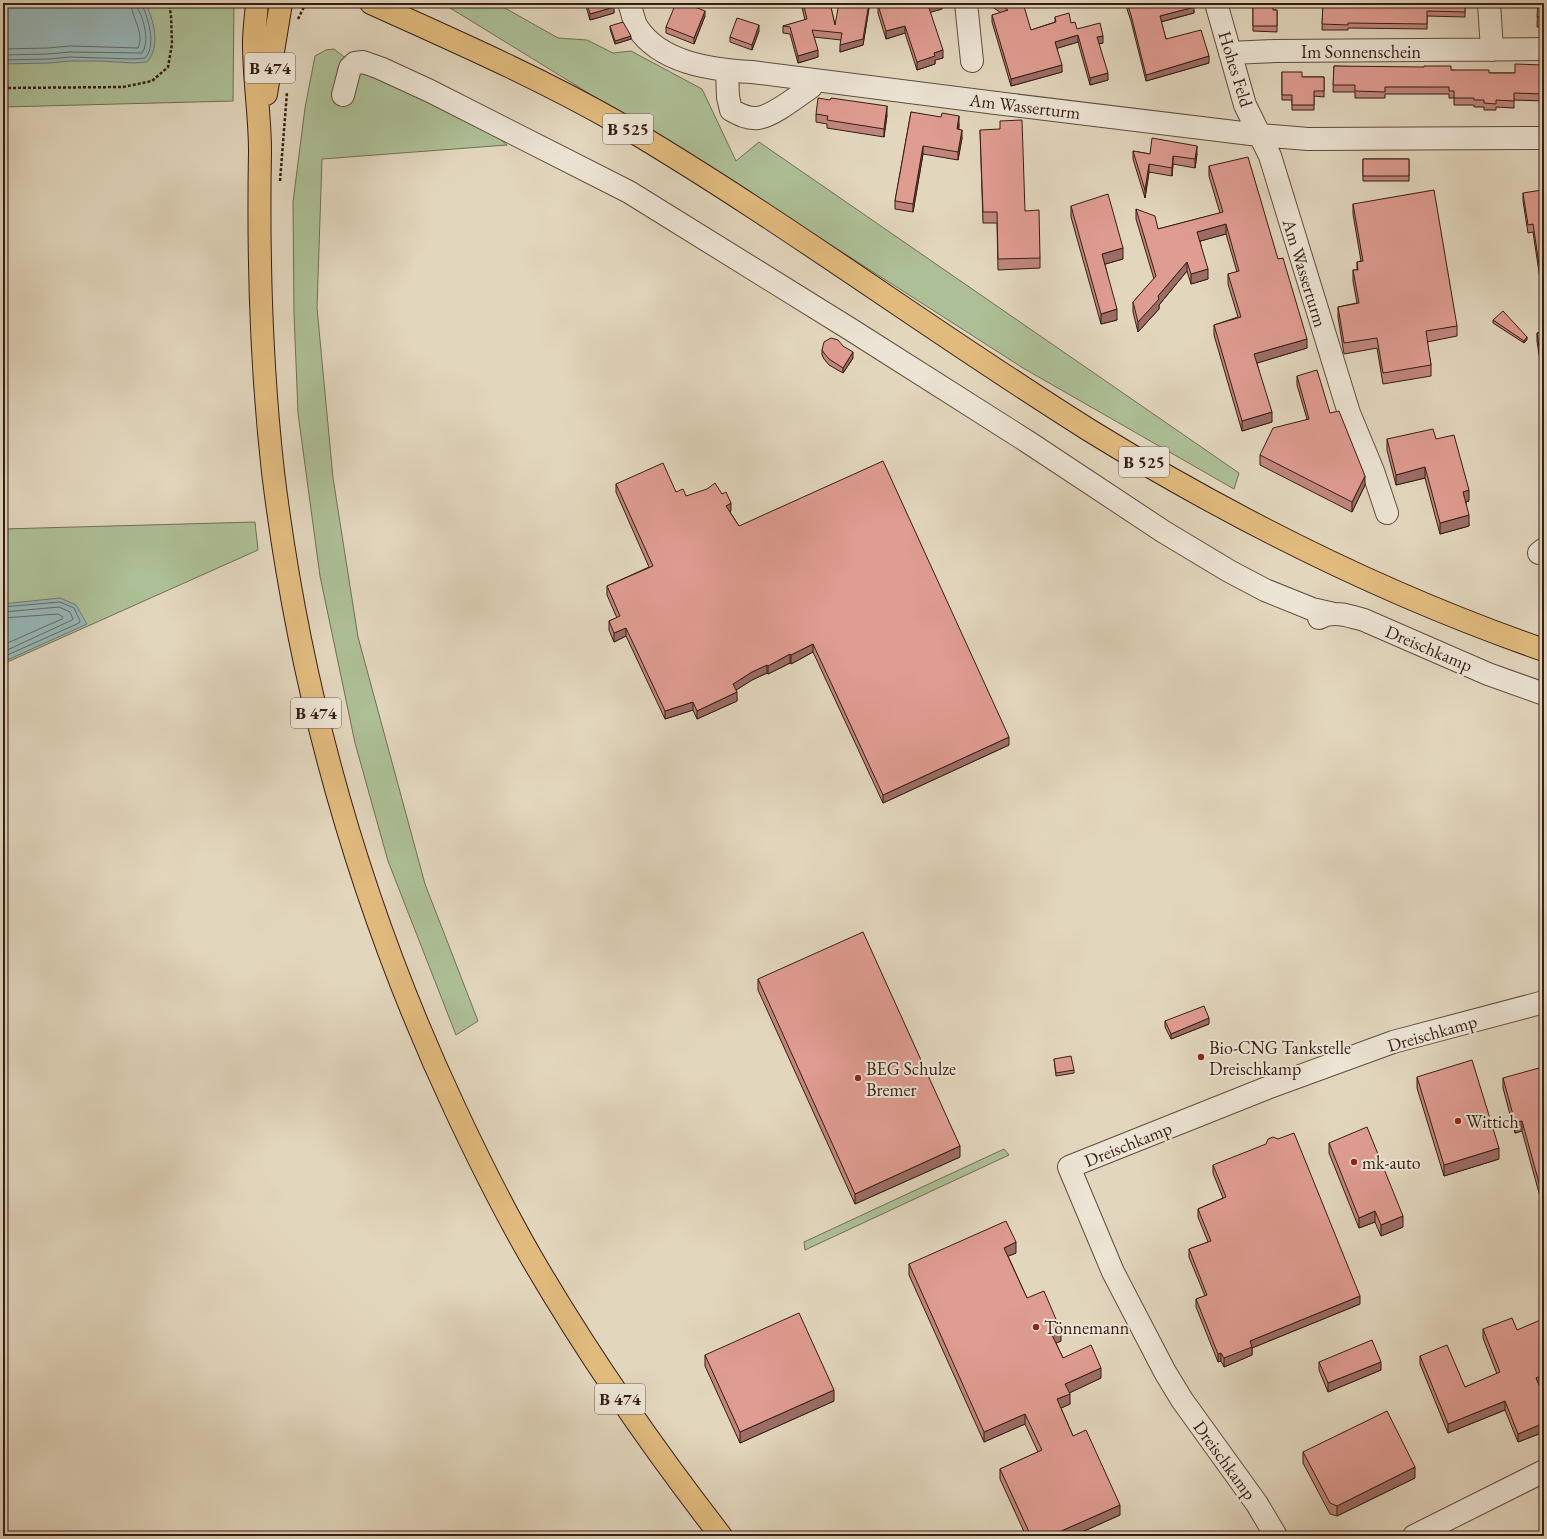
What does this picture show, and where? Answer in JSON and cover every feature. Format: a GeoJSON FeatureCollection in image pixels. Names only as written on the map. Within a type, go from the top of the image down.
{"type":"FeatureCollection","features":[{"type":"Feature","properties":{"kind":"main road","name":"B 474"},"geometry":{"type":"LineString","coordinates":[[257,3],[254,43],[260,133],[260,253],[263,346],[269,430],[278,506],[291,591],[316,715],[332,775],[363,878],[389,953],[437,1070],[471,1142],[515,1228],[567,1317],[604,1374],[685,1489],[722,1536]]}},
{"type":"Feature","properties":{"kind":"main road","name":"B 474"},"geometry":{"type":"LineString","coordinates":[[260,133],[281,3]]}},
{"type":"Feature","properties":{"kind":"main road","name":"B 525"},"geometry":{"type":"LineString","coordinates":[[371,3],[476,50],[578,101],[618,123],[743,201],[1014,382],[1091,431],[1233,512],[1320,557],[1373,582],[1474,624],[1544,650]]}},
{"type":"Feature","properties":{"kind":"street","name":"Am Wasserturm"},"geometry":{"type":"LineString","coordinates":[[629,3],[637,26],[654,46],[682,60],[727,71],[752,72],[802,78],[1258,135],[1308,139],[1544,138]]}},
{"type":"Feature","properties":{"kind":"street"},"geometry":{"type":"LineString","coordinates":[[966,3],[972,62]]}},
{"type":"Feature","properties":{"kind":"street","name":"Hohes Feld"},"geometry":{"type":"LineString","coordinates":[[1216,3],[1245,105],[1258,135]]}},
{"type":"Feature","properties":{"kind":"street"},"geometry":{"type":"LineString","coordinates":[[1489,3],[1492,50]]}},
{"type":"Feature","properties":{"kind":"street","name":"Im Sonnenschein"},"geometry":{"type":"LineString","coordinates":[[1230,53],[1275,51],[1544,49]]}},
{"type":"Feature","properties":{"kind":"street","name":"Dreischkamp"},"geometry":{"type":"LineString","coordinates":[[343,95],[350,68],[355,63],[362,62],[380,68],[430,91],[629,192],[844,324],[1028,442],[1170,536],[1265,590],[1312,609],[1324,618],[1348,616],[1364,620],[1481,671],[1544,694]]}},
{"type":"Feature","properties":{"kind":"street"},"geometry":{"type":"LineString","coordinates":[[727,71],[728,97],[731,110],[744,117],[759,118],[777,110],[811,87],[802,78]]}},
{"type":"Feature","properties":{"kind":"street","name":"Am Wasserturm"},"geometry":{"type":"LineString","coordinates":[[1258,135],[1270,156],[1349,413],[1373,470],[1387,513]]}},
{"type":"Feature","properties":{"kind":"street","name":"Dreischkamp"},"geometry":{"type":"LineString","coordinates":[[1276,1536],[1257,1504],[1182,1400],[1165,1372],[1113,1272],[1069,1167],[1267,1088],[1393,1042],[1544,1002]]}},
{"type":"Feature","properties":{"kind":"street"},"geometry":{"type":"LineString","coordinates":[[1414,1536],[1544,1471]]}},
{"type":"Feature","properties":{"kind":"path"},"geometry":{"type":"LineString","coordinates":[[3,88],[123,88],[152,81],[168,67],[172,44],[169,3]]}},
{"type":"Feature","properties":{"kind":"path"},"geometry":{"type":"LineString","coordinates":[[295,24],[306,3]]}},
{"type":"Feature","properties":{"kind":"path"},"geometry":{"type":"LineString","coordinates":[[279,187],[287,91]]}},
{"type":"Feature","properties":{"kind":"green space"},"geometry":{"type":"Polygon","coordinates":[[[3,3],[234,3],[233,101],[3,107],[3,3]]]}},
{"type":"Feature","properties":{"kind":"green space"},"geometry":{"type":"Polygon","coordinates":[[[442,3],[496,3],[558,38],[587,40],[613,53],[631,51],[702,89],[736,161],[759,142],[1239,473],[1234,489],[1023,368],[725,177],[442,3]]]}},
{"type":"Feature","properties":{"kind":"green space"},"geometry":{"type":"Polygon","coordinates":[[[334,49],[348,60],[354,69],[482,124],[507,145],[322,159],[317,308],[333,478],[358,637],[425,884],[478,1021],[456,1035],[388,861],[355,743],[320,576],[298,413],[294,313],[293,202],[305,108],[315,56],[326,50],[334,49]]]}},
{"type":"Feature","properties":{"kind":"green space"},"geometry":{"type":"Polygon","coordinates":[[[255,522],[258,550],[3,664],[3,529],[255,522]]]}},
{"type":"Feature","properties":{"kind":"green space"},"geometry":{"type":"Polygon","coordinates":[[[1004,1149],[1009,1155],[805,1250],[804,1242],[1004,1149]]]}},
{"type":"Feature","properties":{"kind":"water"},"geometry":{"type":"Polygon","coordinates":[[[3,3],[145,3],[151,17],[155,33],[154,49],[147,62],[70,61],[3,64],[3,3]]]}},
{"type":"Feature","properties":{"kind":"water"},"geometry":{"type":"Polygon","coordinates":[[[60,598],[76,605],[87,624],[3,662],[3,604],[60,598]]]}},
{"type":"Feature","properties":{"kind":"building"},"geometry":{"type":"Polygon","coordinates":[[[587,3],[613,3],[614,7],[590,14],[587,3]]]}},
{"type":"Feature","properties":{"kind":"building"},"geometry":{"type":"Polygon","coordinates":[[[676,3],[685,3],[705,11],[694,38],[666,27],[676,3]]]}},
{"type":"Feature","properties":{"kind":"building"},"geometry":{"type":"Polygon","coordinates":[[[803,3],[830,3],[835,25],[839,3],[869,3],[863,39],[840,45],[842,33],[812,30],[818,50],[798,56],[790,27],[783,26],[807,19],[803,3]]]}},
{"type":"Feature","properties":{"kind":"building"},"geometry":{"type":"Polygon","coordinates":[[[886,3],[936,3],[928,5],[943,50],[934,53],[935,56],[917,62],[905,26],[886,31],[878,5],[886,3]]]}},
{"type":"Feature","properties":{"kind":"building"},"geometry":{"type":"Polygon","coordinates":[[[998,3],[1023,3],[1031,30],[1056,22],[1055,17],[1069,13],[1071,23],[1075,22],[1077,29],[1100,23],[1103,36],[1097,37],[1108,73],[1090,78],[1078,35],[1055,42],[1062,65],[1011,79],[992,15],[1008,10],[998,3]]]}},
{"type":"Feature","properties":{"kind":"building"},"geometry":{"type":"Polygon","coordinates":[[[1127,3],[1193,3],[1194,7],[1160,16],[1166,39],[1201,30],[1209,56],[1146,75],[1127,3]]]}},
{"type":"Feature","properties":{"kind":"building"},"geometry":{"type":"Polygon","coordinates":[[[1253,3],[1273,3],[1273,10],[1277,10],[1277,26],[1253,26],[1253,3]]]}},
{"type":"Feature","properties":{"kind":"building"},"geometry":{"type":"Polygon","coordinates":[[[1323,3],[1465,3],[1465,12],[1427,11],[1427,24],[1322,24],[1323,3]]]}},
{"type":"Feature","properties":{"kind":"building"},"geometry":{"type":"Polygon","coordinates":[[[1538,3],[1544,3],[1544,17],[1537,17],[1538,3]]]}},
{"type":"Feature","properties":{"kind":"building"},"geometry":{"type":"Polygon","coordinates":[[[737,18],[759,25],[752,45],[730,37],[737,18]]]}},
{"type":"Feature","properties":{"kind":"building"},"geometry":{"type":"Polygon","coordinates":[[[623,22],[631,36],[615,41],[610,26],[623,22]]]}},
{"type":"Feature","properties":{"kind":"building"},"geometry":{"type":"Polygon","coordinates":[[[1515,64],[1544,65],[1544,94],[1514,93],[1514,101],[1496,100],[1496,104],[1484,103],[1484,100],[1474,100],[1474,98],[1454,98],[1454,91],[1449,91],[1449,87],[1385,87],[1385,92],[1355,91],[1355,85],[1333,85],[1334,66],[1451,66],[1451,70],[1489,70],[1489,73],[1515,73],[1515,64]]]}},
{"type":"Feature","properties":{"kind":"building"},"geometry":{"type":"Polygon","coordinates":[[[1282,72],[1302,72],[1302,77],[1324,77],[1324,91],[1314,91],[1314,105],[1292,105],[1292,95],[1282,95],[1282,72]]]}},
{"type":"Feature","properties":{"kind":"building"},"geometry":{"type":"Polygon","coordinates":[[[818,98],[830,100],[831,98],[887,106],[884,129],[827,120],[828,116],[816,114],[818,98]]]}},
{"type":"Feature","properties":{"kind":"building"},"geometry":{"type":"Polygon","coordinates":[[[911,112],[941,117],[942,113],[959,116],[957,129],[962,130],[958,152],[923,146],[913,204],[895,201],[911,112]]]}},
{"type":"Feature","properties":{"kind":"building"},"geometry":{"type":"Polygon","coordinates":[[[1022,120],[1025,211],[1039,210],[1040,258],[998,259],[997,212],[983,212],[980,130],[1000,129],[1000,121],[1022,120]]]}},
{"type":"Feature","properties":{"kind":"building"},"geometry":{"type":"Polygon","coordinates":[[[1152,138],[1197,146],[1195,159],[1173,156],[1172,168],[1149,164],[1145,190],[1133,151],[1150,154],[1152,138]]]}},
{"type":"Feature","properties":{"kind":"building"},"geometry":{"type":"Polygon","coordinates":[[[1248,157],[1278,259],[1283,258],[1307,339],[1254,354],[1272,412],[1242,421],[1214,325],[1241,317],[1228,274],[1239,271],[1226,224],[1197,232],[1208,269],[1191,274],[1187,262],[1158,296],[1159,299],[1138,322],[1133,302],[1156,276],[1136,209],[1155,216],[1158,229],[1223,212],[1209,166],[1248,157]]]}},
{"type":"Feature","properties":{"kind":"building"},"geometry":{"type":"Polygon","coordinates":[[[1363,159],[1409,159],[1409,176],[1363,176],[1363,159]]]}},
{"type":"Feature","properties":{"kind":"building"},"geometry":{"type":"Polygon","coordinates":[[[1434,190],[1457,326],[1426,331],[1431,365],[1383,373],[1377,338],[1344,343],[1338,307],[1359,303],[1353,270],[1358,270],[1357,262],[1363,261],[1353,204],[1434,190]]]}},
{"type":"Feature","properties":{"kind":"building"},"geometry":{"type":"Polygon","coordinates":[[[1542,190],[1544,202],[1544,284],[1542,284],[1533,224],[1528,225],[1523,193],[1542,190]]]}},
{"type":"Feature","properties":{"kind":"building"},"geometry":{"type":"Polygon","coordinates":[[[1108,194],[1123,248],[1102,254],[1117,309],[1101,314],[1071,206],[1108,194]]]}},
{"type":"Feature","properties":{"kind":"building"},"geometry":{"type":"Polygon","coordinates":[[[1503,311],[1527,337],[1524,341],[1493,320],[1503,311]]]}},
{"type":"Feature","properties":{"kind":"building"},"geometry":{"type":"Polygon","coordinates":[[[1544,332],[1544,380],[1537,333],[1544,332]]]}},
{"type":"Feature","properties":{"kind":"building"},"geometry":{"type":"Polygon","coordinates":[[[831,338],[838,340],[843,346],[853,352],[843,368],[829,359],[822,350],[824,342],[831,338]]]}},
{"type":"Feature","properties":{"kind":"building"},"geometry":{"type":"Polygon","coordinates":[[[1317,370],[1330,413],[1339,411],[1365,476],[1352,502],[1260,455],[1273,428],[1309,419],[1297,376],[1317,370]]]}},
{"type":"Feature","properties":{"kind":"building"},"geometry":{"type":"Polygon","coordinates":[[[1433,429],[1436,439],[1454,435],[1469,490],[1463,492],[1469,515],[1440,523],[1425,467],[1396,475],[1387,439],[1433,429]]]}},
{"type":"Feature","properties":{"kind":"building"},"geometry":{"type":"Polygon","coordinates":[[[883,461],[1009,737],[883,795],[813,644],[768,666],[767,665],[752,672],[733,684],[737,692],[697,711],[693,702],[665,711],[626,628],[614,633],[609,621],[620,616],[607,586],[653,566],[616,484],[663,463],[676,492],[683,489],[686,496],[707,489],[715,483],[722,494],[726,492],[731,503],[726,506],[739,526],[883,461]]]}},
{"type":"Feature","properties":{"kind":"building"},"geometry":{"type":"Polygon","coordinates":[[[863,932],[960,1146],[855,1194],[758,979],[863,932]]]}},
{"type":"Feature","properties":{"kind":"building"},"geometry":{"type":"Polygon","coordinates":[[[1204,1006],[1209,1018],[1171,1034],[1165,1021],[1204,1006]]]}},
{"type":"Feature","properties":{"kind":"building"},"geometry":{"type":"Polygon","coordinates":[[[1071,1056],[1074,1070],[1056,1073],[1054,1059],[1071,1056]]]}},
{"type":"Feature","properties":{"kind":"building"},"geometry":{"type":"Polygon","coordinates":[[[1472,1060],[1499,1148],[1444,1165],[1417,1077],[1472,1060]]]}},
{"type":"Feature","properties":{"kind":"building"},"geometry":{"type":"Polygon","coordinates":[[[1539,1068],[1544,1088],[1544,1201],[1522,1121],[1515,1122],[1503,1078],[1539,1068]]]}},
{"type":"Feature","properties":{"kind":"building"},"geometry":{"type":"Polygon","coordinates":[[[1367,1127],[1403,1216],[1381,1225],[1375,1211],[1359,1218],[1329,1143],[1367,1127]]]}},
{"type":"Feature","properties":{"kind":"building"},"geometry":{"type":"Polygon","coordinates":[[[1294,1133],[1360,1296],[1250,1341],[1252,1347],[1224,1358],[1221,1353],[1218,1354],[1196,1299],[1207,1295],[1189,1249],[1211,1241],[1198,1209],[1226,1197],[1213,1165],[1266,1144],[1268,1139],[1273,1137],[1278,1139],[1294,1133]]]}},
{"type":"Feature","properties":{"kind":"building"},"geometry":{"type":"Polygon","coordinates":[[[1006,1221],[1016,1242],[1004,1248],[1027,1298],[1044,1291],[1061,1331],[1052,1335],[1063,1358],[1091,1345],[1101,1368],[1065,1384],[1070,1394],[1057,1399],[1073,1436],[1086,1430],[1120,1505],[1050,1536],[1031,1536],[1000,1469],[1042,1450],[1025,1414],[984,1432],[909,1264],[1006,1221]]]}},
{"type":"Feature","properties":{"kind":"building"},"geometry":{"type":"Polygon","coordinates":[[[799,1313],[834,1390],[740,1432],[705,1355],[799,1313]]]}},
{"type":"Feature","properties":{"kind":"building"},"geometry":{"type":"Polygon","coordinates":[[[1512,1318],[1517,1330],[1543,1319],[1544,1322],[1544,1375],[1536,1378],[1544,1397],[1544,1423],[1518,1434],[1505,1401],[1448,1424],[1420,1356],[1447,1345],[1465,1387],[1500,1372],[1483,1329],[1512,1318]]]}},
{"type":"Feature","properties":{"kind":"building"},"geometry":{"type":"Polygon","coordinates":[[[1372,1340],[1381,1362],[1328,1383],[1319,1362],[1372,1340]]]}},
{"type":"Feature","properties":{"kind":"building"},"geometry":{"type":"Polygon","coordinates":[[[1387,1411],[1415,1467],[1337,1506],[1330,1503],[1303,1452],[1387,1411]]]}},
{"type":"Feature","properties":{"kind":"place","name":"Bio-CNG Tankstelle Dreischkamp"},"geometry":{"type":"Point","coordinates":[1201,1057]}},
{"type":"Feature","properties":{"kind":"place","name":"BEG Schulze Bremer"},"geometry":{"type":"Point","coordinates":[858,1078]}},
{"type":"Feature","properties":{"kind":"place","name":"Wittich"},"geometry":{"type":"Point","coordinates":[1458,1121]}},
{"type":"Feature","properties":{"kind":"place","name":"mk-auto"},"geometry":{"type":"Point","coordinates":[1354,1162]}},
{"type":"Feature","properties":{"kind":"place","name":"Tönnemann"},"geometry":{"type":"Point","coordinates":[1036,1327]}}]}
